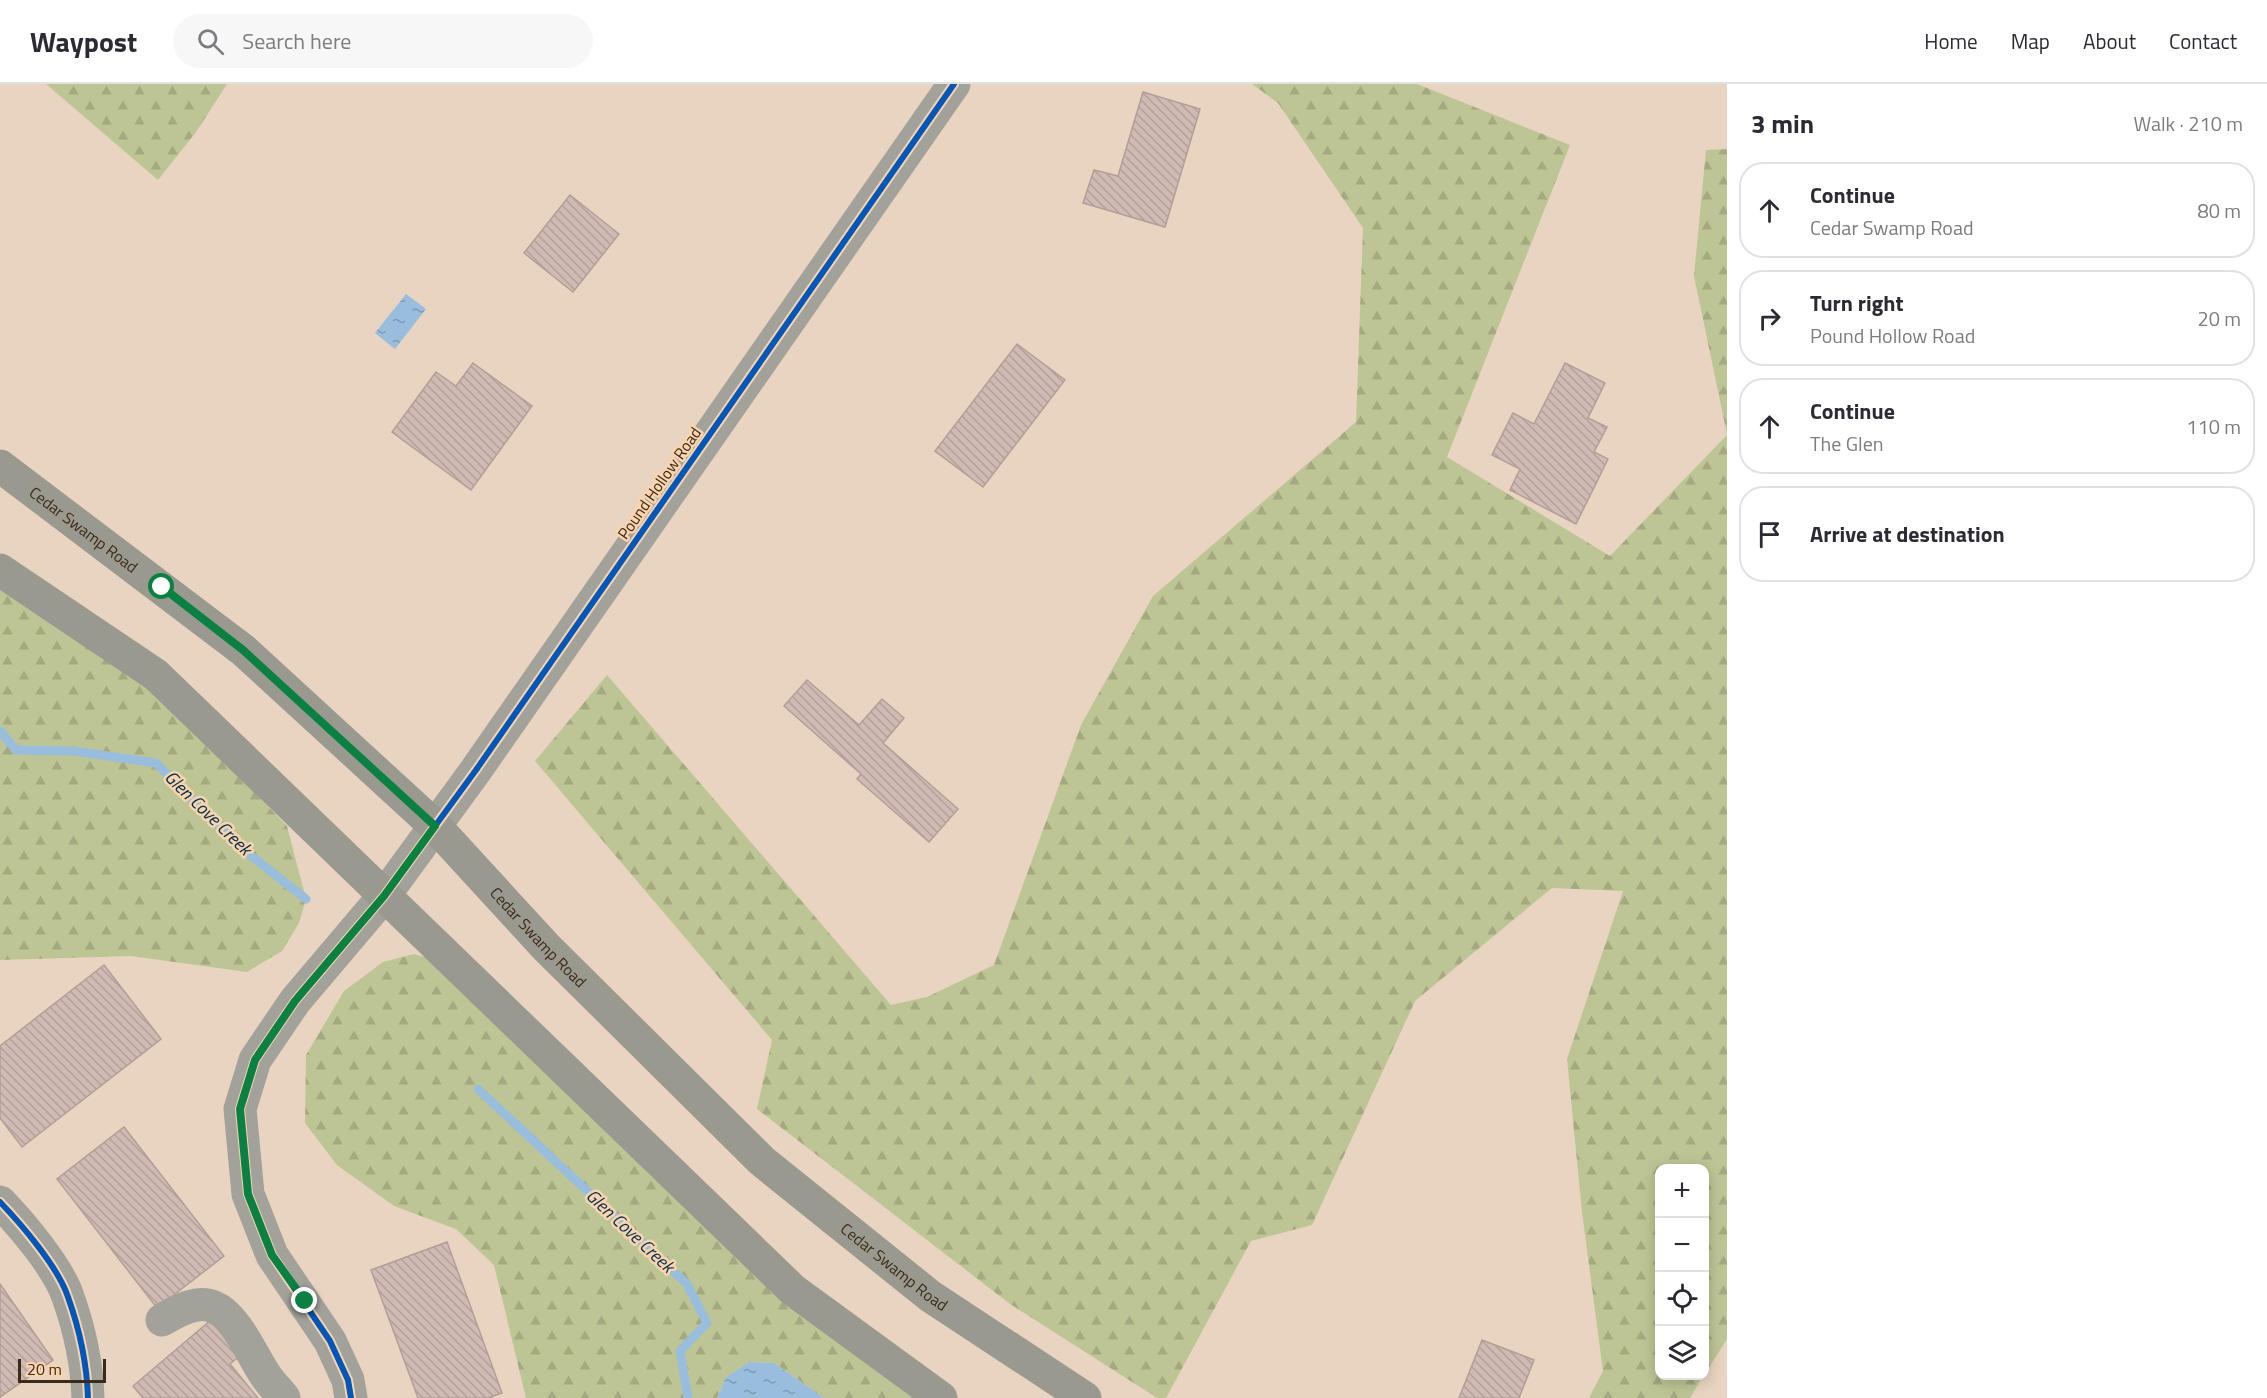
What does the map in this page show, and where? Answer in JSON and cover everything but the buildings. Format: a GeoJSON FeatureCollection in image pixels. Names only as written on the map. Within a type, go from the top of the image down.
{"type":"FeatureCollection","features":[{"type":"Feature","properties":{"kind":"main road","name":"Cedar Swamp Road"},"geometry":{"type":"LineString","coordinates":[[0,466],[243,650],[435,826],[546,947],[762,1161],[930,1296],[1085,1398]]}},
{"type":"Feature","properties":{"kind":"main road"},"geometry":{"type":"LineString","coordinates":[[0,570],[156,675],[793,1290],[941,1398]]}},
{"type":"Feature","properties":{"kind":"street","name":"Pound Hollow Road"},"geometry":{"type":"LineString","coordinates":[[351,1398],[348,1380],[330,1341],[272,1255],[248,1194],[240,1109],[255,1060],[295,1001],[384,896],[435,826],[954,84]]}},
{"type":"Feature","properties":{"kind":"street"},"geometry":{"type":"LineString","coordinates":[[0,1202],[49,1263],[68,1296],[83,1358],[88,1398]]}},
{"type":"Feature","properties":{"kind":"street"},"geometry":{"type":"LineString","coordinates":[[162,1320],[196,1305],[214,1307],[231,1323],[253,1352],[263,1373],[284,1398]]}},
{"type":"Feature","properties":{"kind":"green space"},"geometry":{"type":"Polygon","coordinates":[[[46,84],[227,84],[196,132],[158,180],[46,84]]]}},
{"type":"Feature","properties":{"kind":"green space"},"geometry":{"type":"Polygon","coordinates":[[[1252,84],[1417,84],[1570,145],[1447,457],[1610,556],[1727,435],[1727,1339],[1709,1368],[1709,1164],[1655,1164],[1655,1380],[1701,1380],[1690,1398],[1589,1398],[1603,1371],[1582,1212],[1567,1059],[1623,891],[1552,888],[1415,1001],[1312,1225],[1251,1241],[1166,1398],[1157,1398],[1010,1304],[757,1109],[772,1040],[535,761],[607,675],[891,1005],[927,997],[994,965],[1081,725],[1153,596],[1356,422],[1363,228],[1278,103],[1252,84]]]}},
{"type":"Feature","properties":{"kind":"green space"},"geometry":{"type":"Polygon","coordinates":[[[1727,149],[1727,434],[1694,276],[1706,150],[1727,149]]]}},
{"type":"Feature","properties":{"kind":"green space"},"geometry":{"type":"Polygon","coordinates":[[[0,585],[151,686],[287,826],[306,899],[299,923],[282,951],[247,972],[131,956],[0,960],[0,585]]]}},
{"type":"Feature","properties":{"kind":"green space"},"geometry":{"type":"Polygon","coordinates":[[[414,954],[457,966],[793,1290],[939,1398],[824,1398],[774,1363],[749,1362],[726,1377],[717,1398],[526,1398],[494,1265],[456,1229],[394,1206],[337,1165],[305,1123],[306,1055],[344,991],[383,962],[414,954]]]}},
{"type":"Feature","properties":{"kind":"water"},"geometry":{"type":"Polygon","coordinates":[[[406,294],[426,309],[395,349],[375,333],[406,294]]]}},
{"type":"Feature","properties":{"kind":"water"},"geometry":{"type":"Polygon","coordinates":[[[749,1362],[774,1363],[824,1398],[717,1398],[726,1377],[749,1362]]]}},
{"type":"Feature","properties":{"kind":"waterway","name":"Glen Cove Creek"},"geometry":{"type":"LineString","coordinates":[[0,731],[16,750],[73,751],[156,763],[240,847],[306,899]]}},
{"type":"Feature","properties":{"kind":"waterway","name":"Glen Cove Creek"},"geometry":{"type":"LineString","coordinates":[[478,1089],[687,1284],[707,1323],[680,1351],[688,1398]]}},
{"type":"Feature","properties":{"kind":"cycle path"},"geometry":{"type":"LineString","coordinates":[[351,1398],[348,1380],[330,1341],[272,1255],[248,1194],[240,1109],[255,1060],[295,1001],[384,896],[476,770],[954,84]]}},
{"type":"Feature","properties":{"kind":"cycle path"},"geometry":{"type":"LineString","coordinates":[[0,1202],[38,1247],[63,1285],[82,1347],[88,1398]]}},
{"type":"Feature","properties":{"kind":"route"},"geometry":{"type":"LineString","coordinates":[[162,587],[243,650],[435,826],[384,896],[295,1001],[255,1060],[240,1109],[248,1194],[272,1255],[305,1301]]}}]}
